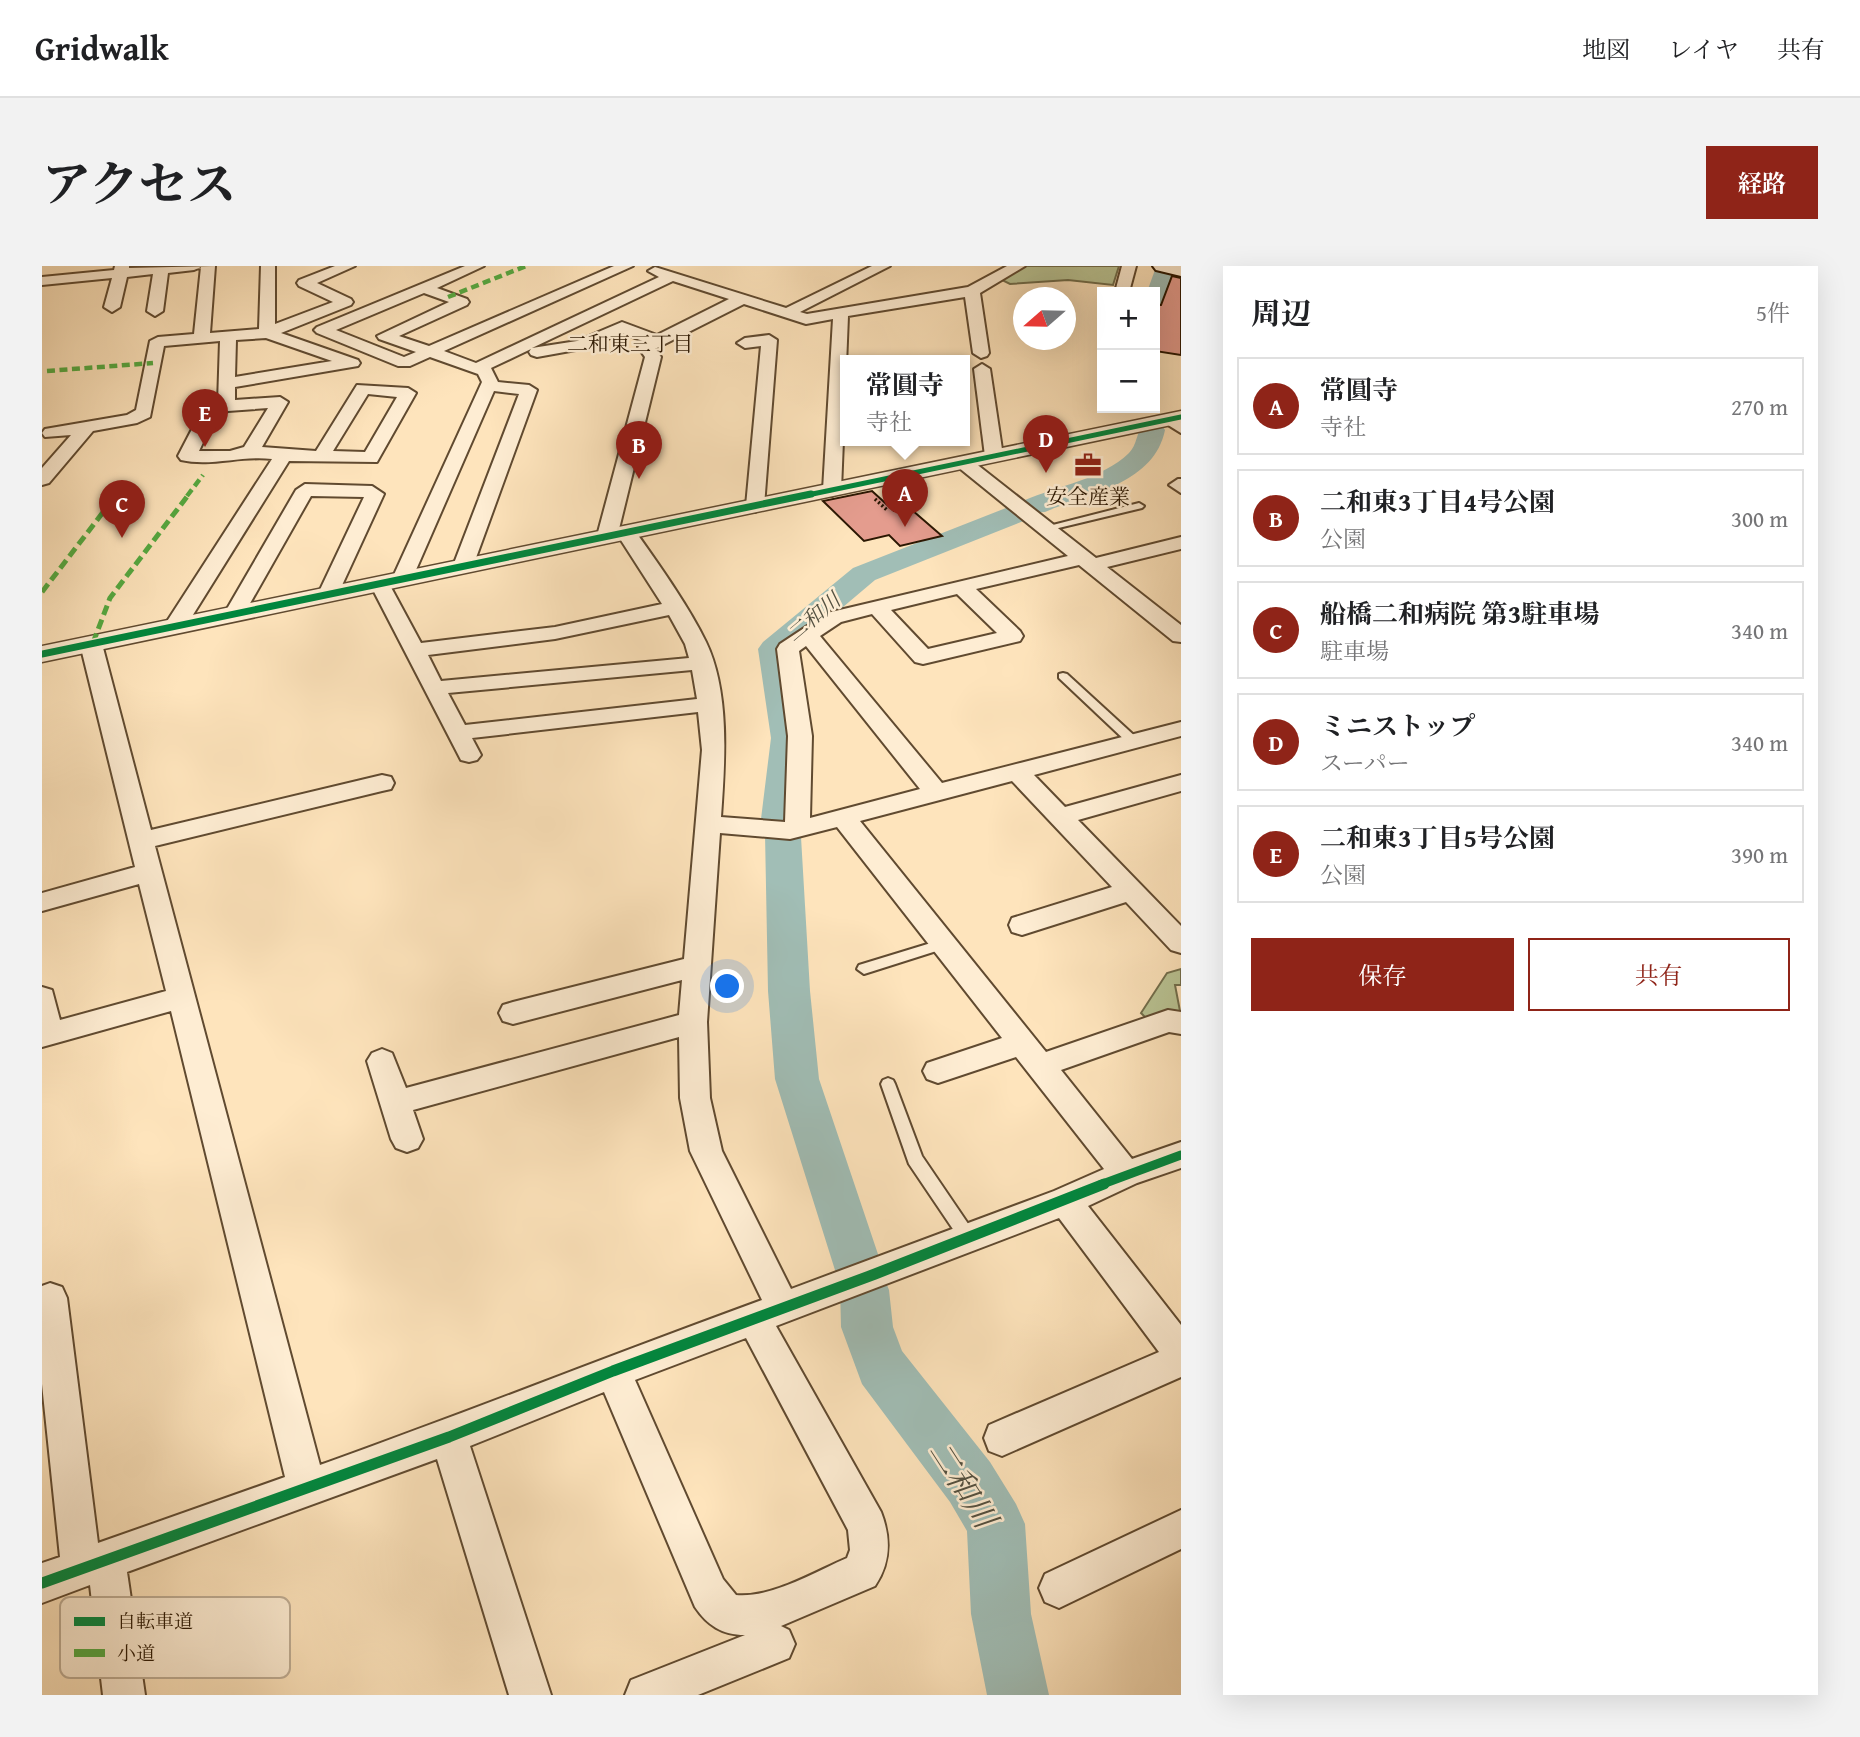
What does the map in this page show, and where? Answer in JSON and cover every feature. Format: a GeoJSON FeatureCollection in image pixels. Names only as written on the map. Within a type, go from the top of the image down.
{"type":"FeatureCollection","features":[{"type":"Feature","properties":{"kind":"main road"},"geometry":{"type":"LineString","coordinates":[[1163,266],[1181,270]]}},
{"type":"Feature","properties":{"kind":"street"},"geometry":{"type":"LineString","coordinates":[[52,275],[194,266]]}},
{"type":"Feature","properties":{"kind":"street"},"geometry":{"type":"LineString","coordinates":[[202,337],[208,266]]}},
{"type":"Feature","properties":{"kind":"street"},"geometry":{"type":"LineString","coordinates":[[267,332],[268,266]]}},
{"type":"Feature","properties":{"kind":"street"},"geometry":{"type":"LineString","coordinates":[[51,433],[131,419],[144,413],[156,344],[267,332],[345,302],[304,283],[348,266]]}},
{"type":"Feature","properties":{"kind":"street"},"geometry":{"type":"LineString","coordinates":[[477,266],[322,330],[404,363],[626,266]]}},
{"type":"Feature","properties":{"kind":"street"},"geometry":{"type":"LineString","coordinates":[[640,266],[806,319],[943,302],[1012,269]]}},
{"type":"Feature","properties":{"kind":"street"},"geometry":{"type":"LineString","coordinates":[[786,313],[883,266]]}},
{"type":"Feature","properties":{"kind":"street"},"geometry":{"type":"LineString","coordinates":[[985,266],[1012,269]]}},
{"type":"Feature","properties":{"kind":"street"},"geometry":{"type":"LineString","coordinates":[[1123,287],[1129,266]]}},
{"type":"Feature","properties":{"kind":"street"},"geometry":{"type":"LineString","coordinates":[[155,311],[161,269]]}},
{"type":"Feature","properties":{"kind":"street"},"geometry":{"type":"LineString","coordinates":[[112,307],[121,270]]}},
{"type":"Feature","properties":{"kind":"street"},"geometry":{"type":"LineString","coordinates":[[469,755],[414,650],[391,581],[486,378],[485,364],[671,277]]}},
{"type":"Feature","properties":{"kind":"street"},"geometry":{"type":"LineString","coordinates":[[930,283],[968,292]]}},
{"type":"Feature","properties":{"kind":"street"},"geometry":{"type":"LineString","coordinates":[[424,288],[462,302],[385,336],[486,378],[528,390],[463,566]]}},
{"type":"Feature","properties":{"kind":"street"},"geometry":{"type":"LineString","coordinates":[[968,292],[994,456]]}},
{"type":"Feature","properties":{"kind":"street"},"geometry":{"type":"LineString","coordinates":[[617,535],[653,357],[646,347],[740,300]]}},
{"type":"Feature","properties":{"kind":"street"},"geometry":{"type":"LineString","coordinates":[[832,490],[841,313]]}},
{"type":"Feature","properties":{"kind":"street"},"geometry":{"type":"LineString","coordinates":[[524,348],[537,352],[581,345],[622,327],[657,341]]}},
{"type":"Feature","properties":{"kind":"street"},"geometry":{"type":"LineString","coordinates":[[227,383],[352,363],[267,332]]}},
{"type":"Feature","properties":{"kind":"street"},"geometry":{"type":"LineString","coordinates":[[226,406],[228,336]]}},
{"type":"Feature","properties":{"kind":"street"},"geometry":{"type":"LineString","coordinates":[[745,343],[769,340],[755,506]]}},
{"type":"Feature","properties":{"kind":"street"},"geometry":{"type":"LineString","coordinates":[[251,451],[281,402],[226,406],[209,412],[187,456],[230,456],[251,451],[284,455],[321,457],[371,458],[408,393],[363,389],[321,457]]}},
{"type":"Feature","properties":{"kind":"street"},"geometry":{"type":"LineString","coordinates":[[42,654],[994,456],[1177,422]]}},
{"type":"Feature","properties":{"kind":"street"},"geometry":{"type":"LineString","coordinates":[[42,479],[87,426]]}},
{"type":"Feature","properties":{"kind":"street"},"geometry":{"type":"LineString","coordinates":[[175,626],[284,455]]}},
{"type":"Feature","properties":{"kind":"street"},"geometry":{"type":"LineString","coordinates":[[964,463],[1181,636]]}},
{"type":"Feature","properties":{"kind":"street"},"geometry":{"type":"LineString","coordinates":[[233,614],[305,490],[372,492],[375,494],[328,594]]}},
{"type":"Feature","properties":{"kind":"street"},"geometry":{"type":"LineString","coordinates":[[613,1371],[709,1593],[720,1609],[731,1615],[752,1617],[861,1572],[867,1564],[870,1551],[867,1526],[768,1313],[706,1151],[695,1098],[694,1022],[714,750],[710,705],[696,644],[676,608],[617,535]]}},
{"type":"Feature","properties":{"kind":"street"},"geometry":{"type":"LineString","coordinates":[[785,830],[800,736],[789,649],[808,635],[834,617],[1181,543]]}},
{"type":"Feature","properties":{"kind":"street"},"geometry":{"type":"LineString","coordinates":[[877,607],[923,657],[1012,636],[962,588]]}},
{"type":"Feature","properties":{"kind":"street"},"geometry":{"type":"LineString","coordinates":[[414,650],[555,633],[676,608]]}},
{"type":"Feature","properties":{"kind":"street"},"geometry":{"type":"LineString","coordinates":[[808,635],[936,792]]}},
{"type":"Feature","properties":{"kind":"street"},"geometry":{"type":"LineString","coordinates":[[91,644],[307,1488]]}},
{"type":"Feature","properties":{"kind":"street"},"geometry":{"type":"LineString","coordinates":[[434,688],[702,663]]}},
{"type":"Feature","properties":{"kind":"street"},"geometry":{"type":"LineString","coordinates":[[457,733],[710,705]]}},
{"type":"Feature","properties":{"kind":"street"},"geometry":{"type":"LineString","coordinates":[[708,824],[785,830],[1181,729]]}},
{"type":"Feature","properties":{"kind":"street"},"geometry":{"type":"LineString","coordinates":[[1017,772],[1181,943]]}},
{"type":"Feature","properties":{"kind":"street"},"geometry":{"type":"LineString","coordinates":[[141,841],[382,783]]}},
{"type":"Feature","properties":{"kind":"street"},"geometry":{"type":"LineString","coordinates":[[1060,817],[1181,783]]}},
{"type":"Feature","properties":{"kind":"street"},"geometry":{"type":"LineString","coordinates":[[843,817],[1126,1174]]}},
{"type":"Feature","properties":{"kind":"street"},"geometry":{"type":"LineString","coordinates":[[42,902],[149,872]]}},
{"type":"Feature","properties":{"kind":"street"},"geometry":{"type":"LineString","coordinates":[[1023,925],[1131,891]]}},
{"type":"Feature","properties":{"kind":"street"},"geometry":{"type":"LineString","coordinates":[[513,1013],[697,966]]}},
{"type":"Feature","properties":{"kind":"street"},"geometry":{"type":"LineString","coordinates":[[42,998],[45,1035],[181,997]]}},
{"type":"Feature","properties":{"kind":"street"},"geometry":{"type":"LineString","coordinates":[[938,1071],[1031,1055],[1168,1020],[1181,1023]]}},
{"type":"Feature","properties":{"kind":"street"},"geometry":{"type":"LineString","coordinates":[[396,1103],[694,1022]]}},
{"type":"Feature","properties":{"kind":"street"},"geometry":{"type":"LineString","coordinates":[[382,1061],[407,1139]]}},
{"type":"Feature","properties":{"kind":"street"},"geometry":{"type":"LineString","coordinates":[[42,1583],[449,1437],[613,1371],[969,1239],[1126,1174],[1181,1155]]}},
{"type":"Feature","properties":{"kind":"street"},"geometry":{"type":"LineString","coordinates":[[1065,1201],[1181,1353]]}},
{"type":"Feature","properties":{"kind":"street"},"geometry":{"type":"LineString","coordinates":[[42,1301],[50,1298],[102,1597]]}},
{"type":"Feature","properties":{"kind":"street"},"geometry":{"type":"LineString","coordinates":[[1002,1438],[1181,1360]]}},
{"type":"Feature","properties":{"kind":"street"},"geometry":{"type":"LineString","coordinates":[[449,1437],[530,1695]]}},
{"type":"Feature","properties":{"kind":"street"},"geometry":{"type":"LineString","coordinates":[[1059,1588],[1181,1529]]}},
{"type":"Feature","properties":{"kind":"street"},"geometry":{"type":"LineString","coordinates":[[646,1695],[775,1644]]}},
{"type":"Feature","properties":{"kind":"lane"},"geometry":{"type":"LineString","coordinates":[[1046,528],[1139,506]]}},
{"type":"Feature","properties":{"kind":"lane"},"geometry":{"type":"LineString","coordinates":[[1063,676],[1134,742]]}},
{"type":"Feature","properties":{"kind":"lane"},"geometry":{"type":"LineString","coordinates":[[864,969],[944,944]]}},
{"type":"Feature","properties":{"kind":"lane"},"geometry":{"type":"LineString","coordinates":[[888,1084],[915,1159],[969,1239]]}},
{"type":"Feature","properties":{"kind":"path"},"geometry":{"type":"LineString","coordinates":[[869,494],[888,512]]}},
{"type":"Feature","properties":{"kind":"green space"},"geometry":{"type":"Polygon","coordinates":[[[1024,266],[1119,266],[1113,285],[1068,280],[1010,284],[1000,279],[1024,266]]]}},
{"type":"Feature","properties":{"kind":"green space"},"geometry":{"type":"Polygon","coordinates":[[[1181,969],[1181,985],[1175,985],[1180,1011],[1148,1020],[1141,1013],[1167,973],[1181,969]]]}},
{"type":"Feature","properties":{"kind":"building"},"geometry":{"type":"Polygon","coordinates":[[[1172,276],[1181,278],[1181,355],[1160,352],[1161,305],[1172,276]]]}},
{"type":"Feature","properties":{"kind":"building"},"geometry":{"type":"Polygon","coordinates":[[[872,491],[894,511],[912,510],[942,536],[900,546],[889,535],[864,541],[823,501],[872,491]]]}},
{"type":"Feature","properties":{"kind":"waterway","name":"二和川"},"geometry":{"type":"LineString","coordinates":[[1160,287],[1164,272]]}},
{"type":"Feature","properties":{"kind":"waterway","name":"二和川"},"geometry":{"type":"LineString","coordinates":[[1035,506],[1124,470],[1139,459],[1149,446],[1152,430]]}},
{"type":"Feature","properties":{"kind":"waterway","name":"二和川"},"geometry":{"type":"LineString","coordinates":[[779,827],[789,738],[774,649],[864,574],[1016,514]]}},
{"type":"Feature","properties":{"kind":"waterway","name":"二和川"},"geometry":{"type":"LineString","coordinates":[[782,837],[789,991],[797,1079],[859,1272]]}},
{"type":"Feature","properties":{"kind":"waterway","name":"二和川"},"geometry":{"type":"LineString","coordinates":[[864,1290],[867,1327],[881,1366],[970,1482],[996,1524],[1001,1614],[1018,1695]]}},
{"type":"Feature","properties":{"kind":"marked path"},"geometry":{"type":"LineString","coordinates":[[448,297],[526,266]]}},
{"type":"Feature","properties":{"kind":"marked path"},"geometry":{"type":"LineString","coordinates":[[47,371],[153,363]]}},
{"type":"Feature","properties":{"kind":"marked path"},"geometry":{"type":"LineString","coordinates":[[93,643],[110,598],[203,475]]}},
{"type":"Feature","properties":{"kind":"marked path"},"geometry":{"type":"LineString","coordinates":[[42,592],[121,489]]}},
{"type":"Feature","properties":{"kind":"cycle path"},"geometry":{"type":"LineString","coordinates":[[42,654],[1181,417]]}},
{"type":"Feature","properties":{"kind":"cycle path"},"geometry":{"type":"LineString","coordinates":[[42,1583],[449,1437],[613,1371],[875,1274],[1065,1201],[1126,1174],[1181,1155]]}},
{"type":"Feature","properties":{"kind":"place","name":"二和東3丁目5号公園"},"geometry":{"type":"Point","coordinates":[205,447]}},
{"type":"Feature","properties":{"kind":"place","name":"安全産業"},"geometry":{"type":"Point","coordinates":[1088,465]}},
{"type":"Feature","properties":{"kind":"place","name":"ミニストップ"},"geometry":{"type":"Point","coordinates":[1046,473]}},
{"type":"Feature","properties":{"kind":"place","name":"二和東3丁目4号公園"},"geometry":{"type":"Point","coordinates":[639,479]}},
{"type":"Feature","properties":{"kind":"place","name":"常圓寺"},"geometry":{"type":"Point","coordinates":[905,527]}},
{"type":"Feature","properties":{"kind":"place","name":"船橋二和病院 第3駐車場"},"geometry":{"type":"Point","coordinates":[122,538]}},
{"type":"Feature","properties":{"kind":"district","name":"二和東三丁目"},"geometry":{"type":"Point","coordinates":[630,343]}}]}
